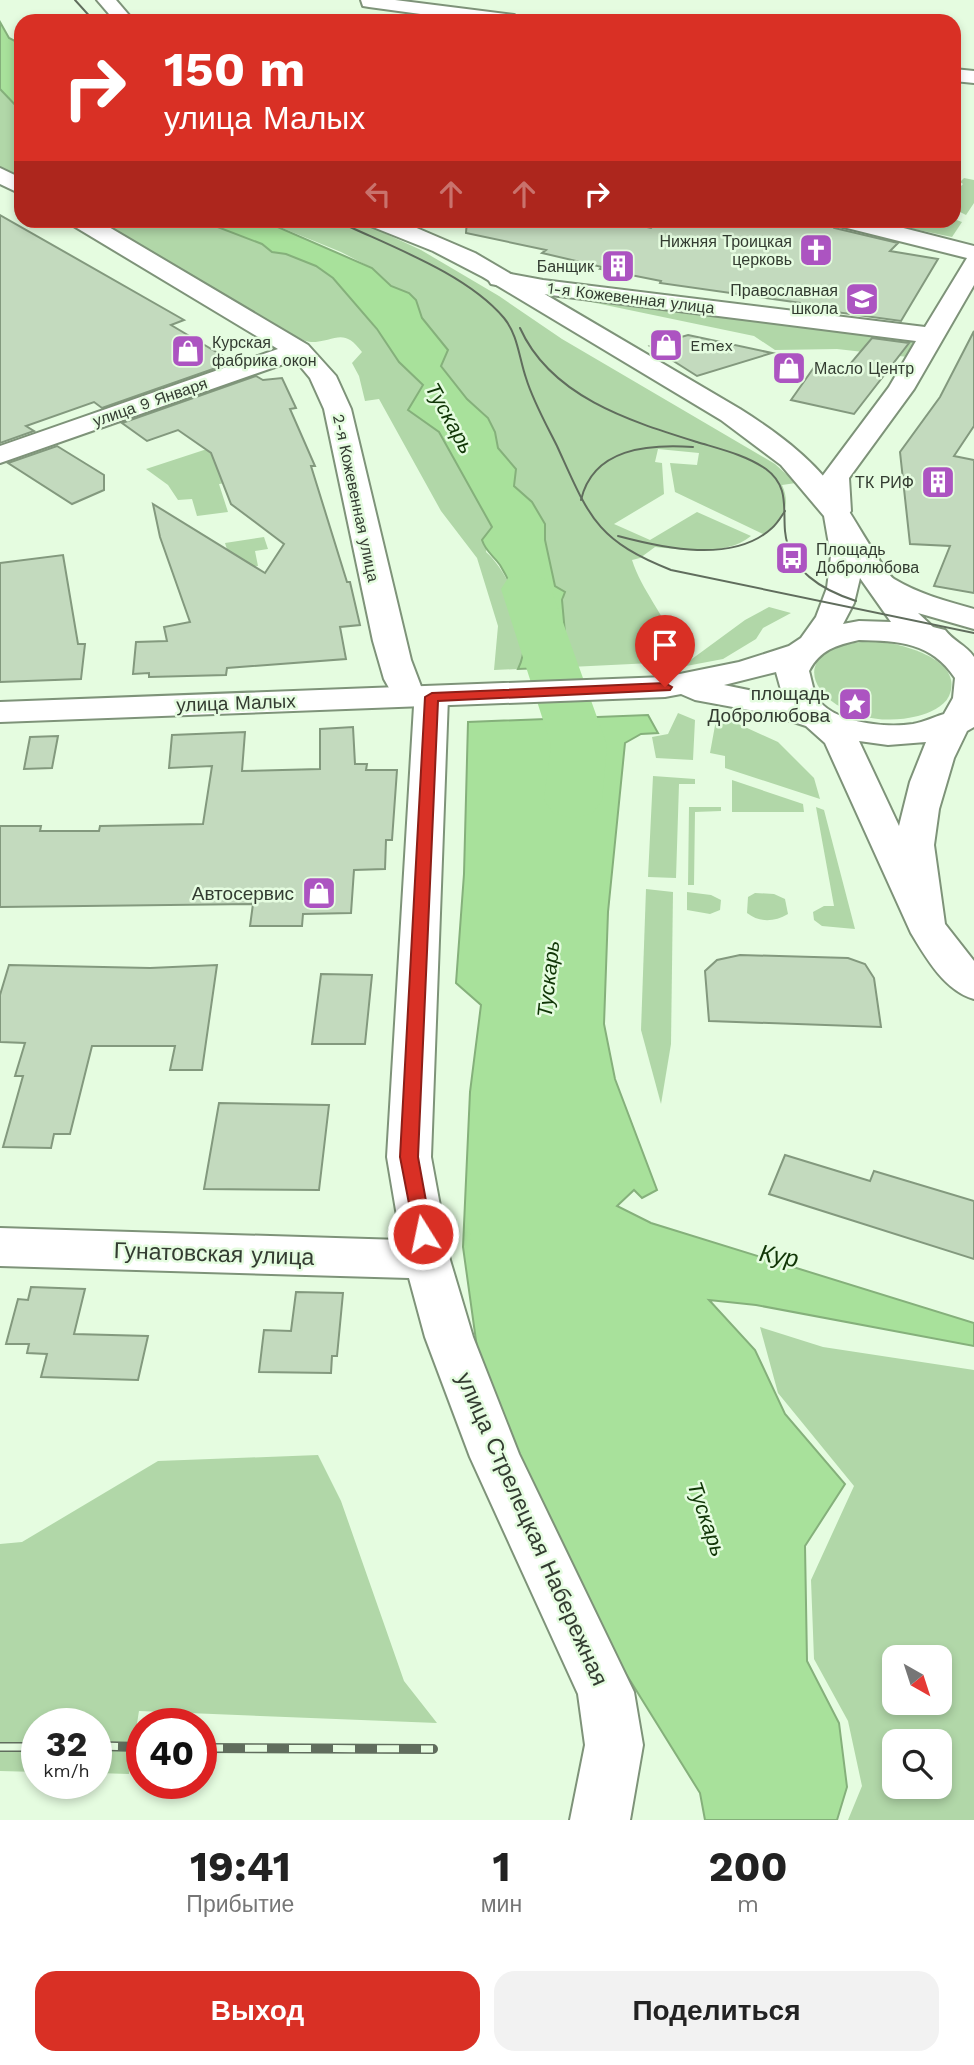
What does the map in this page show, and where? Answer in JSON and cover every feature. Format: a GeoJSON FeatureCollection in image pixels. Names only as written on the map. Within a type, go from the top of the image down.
{"type":"FeatureCollection","features":[{"type":"Feature","properties":{"kind":"street"},"geometry":{"type":"LineString","coordinates":[[106,0],[119,14]]}},
{"type":"Feature","properties":{"kind":"street"},"geometry":{"type":"LineString","coordinates":[[352,14],[370,1],[464,14]]}},
{"type":"Feature","properties":{"kind":"street","name":"2-я Кожевенная улица"},"geometry":{"type":"LineString","coordinates":[[94,228],[299,349],[317,366],[325,379],[344,430],[377,592],[398,677],[438,696]]}},
{"type":"Feature","properties":{"kind":"street","name":"1-я Кожевенная улица"},"geometry":{"type":"LineString","coordinates":[[396,228],[442,247],[500,279],[757,433],[810,477],[836,511],[905,619],[923,636]]}},
{"type":"Feature","properties":{"kind":"street"},"geometry":{"type":"LineString","coordinates":[[875,228],[974,253]]}},
{"type":"Feature","properties":{"kind":"street"},"geometry":{"type":"LineString","coordinates":[[836,511],[835,478],[901,389],[930,335],[974,264]]}},
{"type":"Feature","properties":{"kind":"street","name":"1-я Кожевенная улица"},"geometry":{"type":"LineString","coordinates":[[500,279],[543,287],[930,335]]}},
{"type":"Feature","properties":{"kind":"street","name":"улица 9 Января"},"geometry":{"type":"LineString","coordinates":[[0,455],[299,349]]}},
{"type":"Feature","properties":{"kind":"street","name":"1-я Кожевенная улица"},"geometry":{"type":"LineString","coordinates":[[805,649],[827,626],[839,605],[844,584],[842,528],[836,511]]}},
{"type":"Feature","properties":{"kind":"street"},"geometry":{"type":"LineString","coordinates":[[879,580],[894,593],[913,602],[974,619]]}},
{"type":"Feature","properties":{"kind":"street"},"geometry":{"type":"LineString","coordinates":[[665,687],[746,671],[855,631],[884,630],[974,639]]}},
{"type":"Feature","properties":{"kind":"street"},"geometry":{"type":"LineString","coordinates":[[923,636],[948,650],[965,665],[972,677],[971,703],[967,718],[941,747],[928,783],[915,845],[926,925]]}},
{"type":"Feature","properties":{"kind":"street"},"geometry":{"type":"LineString","coordinates":[[805,649],[793,662],[794,686],[800,699],[841,740],[926,925],[942,952],[974,985]]}},
{"type":"Feature","properties":{"kind":"street"},"geometry":{"type":"LineString","coordinates":[[665,687],[772,704],[868,732],[903,735],[936,729],[967,718]]}},
{"type":"Feature","properties":{"kind":"street","name":"улица Малых"},"geometry":{"type":"LineString","coordinates":[[0,712],[665,687]]}},
{"type":"Feature","properties":{"kind":"street","name":"улица Стрелецкая Набережная"},"geometry":{"type":"LineString","coordinates":[[438,696],[409,1157],[428,1260],[449,1337],[495,1457],[606,1692],[614,1745],[600,1820]]}},
{"type":"Feature","properties":{"kind":"street","name":"Гунатовская улица"},"geometry":{"type":"LineString","coordinates":[[0,1247],[428,1260]]}},
{"type":"Feature","properties":{"kind":"shaded area"},"geometry":{"type":"Polygon","coordinates":[[[0,89],[14,104],[14,175],[0,168],[0,89]]]}},
{"type":"Feature","properties":{"kind":"shaded area"},"geometry":{"type":"Polygon","coordinates":[[[964,178],[974,180],[974,203],[966,215],[961,212],[961,181],[964,178]]]}},
{"type":"Feature","properties":{"kind":"shaded area"},"geometry":{"type":"Polygon","coordinates":[[[107,228],[220,228],[262,244],[272,252],[286,254],[316,266],[333,278],[389,345],[399,362],[423,386],[409,410],[439,432],[492,527],[486,552],[496,562],[512,590],[522,623],[523,655],[518,669],[494,670],[498,626],[477,558],[441,511],[379,399],[365,401],[359,376],[352,363],[362,352],[344,337],[311,342],[295,336],[107,228]]]}},
{"type":"Feature","properties":{"kind":"shaded area"},"geometry":{"type":"Polygon","coordinates":[[[282,228],[373,228],[421,250],[499,296],[562,339],[775,464],[796,483],[782,485],[786,500],[783,513],[763,534],[675,492],[670,463],[697,465],[699,453],[658,449],[655,462],[662,463],[664,494],[614,524],[650,540],[697,512],[751,536],[730,547],[718,549],[655,547],[640,558],[632,560],[675,644],[665,656],[642,644],[652,663],[570,667],[566,659],[555,654],[563,636],[565,592],[555,586],[545,540],[545,524],[532,502],[514,486],[516,469],[498,448],[495,432],[488,418],[467,399],[441,365],[448,350],[422,318],[416,300],[409,293],[391,286],[372,268],[282,228]]]}},
{"type":"Feature","properties":{"kind":"shaded area"},"geometry":{"type":"Polygon","coordinates":[[[909,228],[958,228],[952,237],[909,228]]]}},
{"type":"Feature","properties":{"kind":"shaded area"},"geometry":{"type":"Polygon","coordinates":[[[583,298],[921,338],[908,357],[837,349],[775,350],[754,336],[586,301],[583,298]]]}},
{"type":"Feature","properties":{"kind":"shaded area"},"geometry":{"type":"Polygon","coordinates":[[[232,447],[250,480],[219,484],[228,512],[197,516],[192,499],[178,500],[168,485],[146,469],[204,450],[232,447]]]}},
{"type":"Feature","properties":{"kind":"shaded area"},"geometry":{"type":"Polygon","coordinates":[[[264,537],[268,549],[255,551],[258,566],[227,570],[230,559],[225,543],[264,537]]]}},
{"type":"Feature","properties":{"kind":"shaded area"},"geometry":{"type":"Polygon","coordinates":[[[769,607],[791,613],[763,628],[756,639],[723,659],[681,667],[745,620],[769,607]]]}},
{"type":"Feature","properties":{"kind":"shaded area","name":"площадь Добролюбова"},"geometry":{"type":"Polygon","coordinates":[[[878,641],[915,650],[940,663],[948,672],[951,683],[949,696],[944,703],[918,716],[886,719],[857,714],[834,703],[819,688],[814,672],[821,657],[842,646],[878,641]]]}},
{"type":"Feature","properties":{"kind":"shaded area"},"geometry":{"type":"Polygon","coordinates":[[[678,713],[695,720],[693,760],[656,758],[652,737],[668,734],[678,713]]]}},
{"type":"Feature","properties":{"kind":"shaded area"},"geometry":{"type":"Polygon","coordinates":[[[716,720],[734,722],[778,742],[814,778],[820,799],[725,768],[725,756],[710,753],[716,720]]]}},
{"type":"Feature","properties":{"kind":"shaded area"},"geometry":{"type":"Polygon","coordinates":[[[653,776],[695,779],[695,784],[679,784],[676,878],[648,877],[653,776]]]}},
{"type":"Feature","properties":{"kind":"shaded area"},"geometry":{"type":"Polygon","coordinates":[[[732,780],[803,804],[804,812],[732,812],[732,780]]]}},
{"type":"Feature","properties":{"kind":"shaded area"},"geometry":{"type":"Polygon","coordinates":[[[689,807],[721,807],[721,811],[695,812],[694,885],[688,885],[689,807]]]}},
{"type":"Feature","properties":{"kind":"shaded area"},"geometry":{"type":"Polygon","coordinates":[[[816,807],[824,810],[855,929],[822,926],[814,920],[813,912],[824,906],[834,906],[816,807]]]}},
{"type":"Feature","properties":{"kind":"shaded area"},"geometry":{"type":"Polygon","coordinates":[[[646,889],[673,892],[671,1044],[661,1104],[641,1030],[646,889]]]}},
{"type":"Feature","properties":{"kind":"shaded area"},"geometry":{"type":"Polygon","coordinates":[[[687,892],[711,895],[721,900],[720,910],[710,914],[687,910],[687,892]]]}},
{"type":"Feature","properties":{"kind":"shaded area"},"geometry":{"type":"Polygon","coordinates":[[[755,893],[774,894],[785,899],[788,914],[767,920],[747,913],[748,897],[755,893]]]}},
{"type":"Feature","properties":{"kind":"shaded area"},"geometry":{"type":"Polygon","coordinates":[[[760,1327],[823,1347],[974,1370],[974,1820],[848,1820],[862,1786],[848,1721],[814,1659],[811,1580],[854,1486],[778,1393],[760,1327]]]}},
{"type":"Feature","properties":{"kind":"shaded area"},"geometry":{"type":"Polygon","coordinates":[[[318,1455],[341,1501],[404,1681],[437,1723],[217,1714],[217,1708],[126,1708],[126,1774],[112,1773],[112,1708],[21,1708],[21,1772],[0,1771],[0,1544],[22,1542],[158,1461],[318,1455]]]}},
{"type":"Feature","properties":{"kind":"water"},"geometry":{"type":"Polygon","coordinates":[[[0,22],[9,38],[14,40],[14,104],[0,89],[0,22]]]}},
{"type":"Feature","properties":{"kind":"water"},"geometry":{"type":"Polygon","coordinates":[[[220,228],[280,228],[372,268],[391,286],[409,293],[416,300],[422,318],[448,350],[441,366],[467,399],[488,418],[495,432],[498,448],[516,469],[514,486],[532,502],[545,524],[545,540],[555,586],[565,592],[562,600],[565,633],[556,654],[566,659],[570,667],[518,669],[524,644],[521,616],[506,576],[482,540],[492,527],[439,432],[408,410],[423,385],[399,362],[377,329],[333,278],[316,266],[286,254],[272,252],[262,244],[220,228]]]}},
{"type":"Feature","properties":{"kind":"water"},"geometry":{"type":"Polygon","coordinates":[[[648,715],[658,733],[641,734],[625,743],[608,912],[604,1024],[615,1079],[657,1190],[642,1198],[634,1190],[617,1206],[651,1223],[974,1323],[974,1346],[756,1305],[709,1300],[755,1350],[785,1414],[845,1484],[805,1546],[807,1661],[839,1723],[847,1787],[837,1820],[705,1820],[700,1793],[618,1661],[517,1464],[478,1355],[463,1247],[470,1092],[481,1005],[456,983],[464,874],[468,722],[648,715]]]}},
{"type":"Feature","properties":{"kind":"building"},"geometry":{"type":"Polygon","coordinates":[[[0,215],[14,223],[14,228],[23,228],[184,320],[171,325],[233,362],[102,408],[94,402],[26,426],[34,431],[0,443],[0,215]]]}},
{"type":"Feature","properties":{"kind":"building"},"geometry":{"type":"Polygon","coordinates":[[[466,228],[834,228],[898,243],[890,251],[938,259],[901,321],[792,306],[801,303],[660,283],[661,281],[600,269],[602,267],[542,253],[546,250],[466,233],[466,228]]]}},
{"type":"Feature","properties":{"kind":"building"},"geometry":{"type":"Polygon","coordinates":[[[974,331],[974,426],[954,456],[974,460],[974,593],[934,586],[950,546],[910,544],[900,452],[940,397],[974,331]]]}},
{"type":"Feature","properties":{"kind":"building"},"geometry":{"type":"Polygon","coordinates":[[[688,335],[772,353],[697,376],[650,346],[688,335]]]}},
{"type":"Feature","properties":{"kind":"building"},"geometry":{"type":"Polygon","coordinates":[[[872,338],[909,343],[854,414],[791,400],[817,363],[846,369],[872,338]]]}},
{"type":"Feature","properties":{"kind":"building"},"geometry":{"type":"Polygon","coordinates":[[[256,376],[263,380],[282,378],[296,408],[290,409],[315,466],[311,466],[347,582],[350,582],[360,625],[340,627],[346,659],[227,668],[226,675],[149,677],[149,673],[133,674],[136,642],[167,641],[164,627],[190,622],[160,537],[153,504],[265,573],[284,544],[231,504],[211,453],[178,430],[147,441],[122,423],[256,376]]]}},
{"type":"Feature","properties":{"kind":"building"},"geometry":{"type":"Polygon","coordinates":[[[57,446],[104,475],[104,490],[72,504],[8,463],[57,446]]]}},
{"type":"Feature","properties":{"kind":"building"},"geometry":{"type":"Polygon","coordinates":[[[63,555],[78,644],[85,644],[81,679],[0,682],[0,563],[63,555]]]}},
{"type":"Feature","properties":{"kind":"building"},"geometry":{"type":"Polygon","coordinates":[[[353,727],[355,764],[367,764],[366,770],[397,770],[392,840],[386,840],[385,869],[354,870],[351,913],[303,914],[302,926],[250,926],[253,904],[0,907],[0,826],[41,826],[40,831],[99,831],[100,826],[203,824],[212,766],[169,768],[172,735],[245,732],[242,771],[320,769],[320,729],[353,727]]]}},
{"type":"Feature","properties":{"kind":"building"},"geometry":{"type":"Polygon","coordinates":[[[58,736],[52,768],[24,769],[30,737],[58,736]]]}},
{"type":"Feature","properties":{"kind":"building"},"geometry":{"type":"Polygon","coordinates":[[[740,955],[848,958],[865,964],[874,978],[881,1027],[709,1021],[705,971],[717,960],[740,955]]]}},
{"type":"Feature","properties":{"kind":"building"},"geometry":{"type":"Polygon","coordinates":[[[9,965],[150,968],[217,965],[202,1070],[170,1070],[175,1046],[92,1046],[70,1134],[54,1134],[51,1148],[3,1147],[23,1076],[15,1076],[25,1043],[0,1042],[0,995],[9,965]]]}},
{"type":"Feature","properties":{"kind":"building"},"geometry":{"type":"Polygon","coordinates":[[[321,974],[372,975],[365,1044],[312,1044],[321,974]]]}},
{"type":"Feature","properties":{"kind":"building"},"geometry":{"type":"Polygon","coordinates":[[[219,1103],[329,1105],[319,1190],[204,1189],[219,1103]]]}},
{"type":"Feature","properties":{"kind":"building"},"geometry":{"type":"Polygon","coordinates":[[[785,1155],[870,1181],[874,1171],[974,1201],[974,1259],[769,1194],[785,1155]]]}},
{"type":"Feature","properties":{"kind":"building"},"geometry":{"type":"Polygon","coordinates":[[[31,1287],[85,1289],[74,1334],[148,1336],[138,1380],[41,1377],[47,1354],[27,1353],[29,1344],[6,1344],[18,1299],[28,1300],[31,1287]]]}},
{"type":"Feature","properties":{"kind":"building"},"geometry":{"type":"Polygon","coordinates":[[[296,1292],[343,1293],[337,1356],[332,1356],[331,1373],[259,1372],[264,1330],[291,1331],[296,1292]]]}},
{"type":"Feature","properties":{"kind":"waterway","name":"Тускарь"},"geometry":{"type":"LineString","coordinates":[[526,589],[579,745],[573,800]]}},
{"type":"Feature","properties":{"kind":"tram line"},"geometry":{"type":"LineString","coordinates":[[75,0],[88,14]]}},
{"type":"Feature","properties":{"kind":"tram line"},"geometry":{"type":"LineString","coordinates":[[352,228],[448,274],[469,287],[504,318],[515,339],[532,395],[582,498]]}},
{"type":"Feature","properties":{"kind":"tram line"},"geometry":{"type":"LineString","coordinates":[[520,328],[534,352],[551,372],[595,403],[645,425],[741,456],[766,469],[782,490],[784,512]]}},
{"type":"Feature","properties":{"kind":"tram line"},"geometry":{"type":"LineString","coordinates":[[582,498],[587,483],[597,469],[625,453],[658,447],[693,447]]}},
{"type":"Feature","properties":{"kind":"tram line"},"geometry":{"type":"LineString","coordinates":[[582,498],[610,536],[626,548],[671,570],[974,633]]}},
{"type":"Feature","properties":{"kind":"tram line"},"geometry":{"type":"LineString","coordinates":[[618,536],[676,548],[718,550],[756,539],[774,526],[784,512]]}},
{"type":"Feature","properties":{"kind":"tram line"},"geometry":{"type":"LineString","coordinates":[[784,512],[788,545],[800,568],[820,585],[856,601]]}},
{"type":"Feature","properties":{"kind":"railway"},"geometry":{"type":"LineString","coordinates":[[112,1746],[126,1747]]}},
{"type":"Feature","properties":{"kind":"railway"},"geometry":{"type":"LineString","coordinates":[[0,1747],[21,1747]]}},
{"type":"Feature","properties":{"kind":"railway"},"geometry":{"type":"LineString","coordinates":[[217,1748],[433,1749]]}},
{"type":"Feature","properties":{"kind":"place","name":"Нижняя Троицкая церковь"},"geometry":{"type":"Point","coordinates":[816,250]}},
{"type":"Feature","properties":{"kind":"place","name":"Банщик"},"geometry":{"type":"Point","coordinates":[618,266]}},
{"type":"Feature","properties":{"kind":"place","name":"Православная школа"},"geometry":{"type":"Point","coordinates":[862,299]}},
{"type":"Feature","properties":{"kind":"place","name":"Emex"},"geometry":{"type":"Point","coordinates":[666,345]}},
{"type":"Feature","properties":{"kind":"place","name":"Курская фабрика окон"},"geometry":{"type":"Point","coordinates":[188,351]}},
{"type":"Feature","properties":{"kind":"place","name":"Масло Центр"},"geometry":{"type":"Point","coordinates":[789,368]}},
{"type":"Feature","properties":{"kind":"place","name":"ТК РИФ"},"geometry":{"type":"Point","coordinates":[938,482]}},
{"type":"Feature","properties":{"kind":"place","name":"Площадь Добролюбова"},"geometry":{"type":"Point","coordinates":[792,558]}},
{"type":"Feature","properties":{"kind":"place","name":"площадь Добролюбова"},"geometry":{"type":"Point","coordinates":[855,704]}},
{"type":"Feature","properties":{"kind":"place","name":"Автосервис"},"geometry":{"type":"Point","coordinates":[319,893]}},
{"type":"Feature","properties":{"kind":"route"},"geometry":{"type":"LineString","coordinates":[[423,1234],[409,1157],[432,697],[665,687]]}},
{"type":"Feature","properties":{"kind":"water label","name":"Кур"},"geometry":{"type":"Point","coordinates":[779,1256]}}]}
